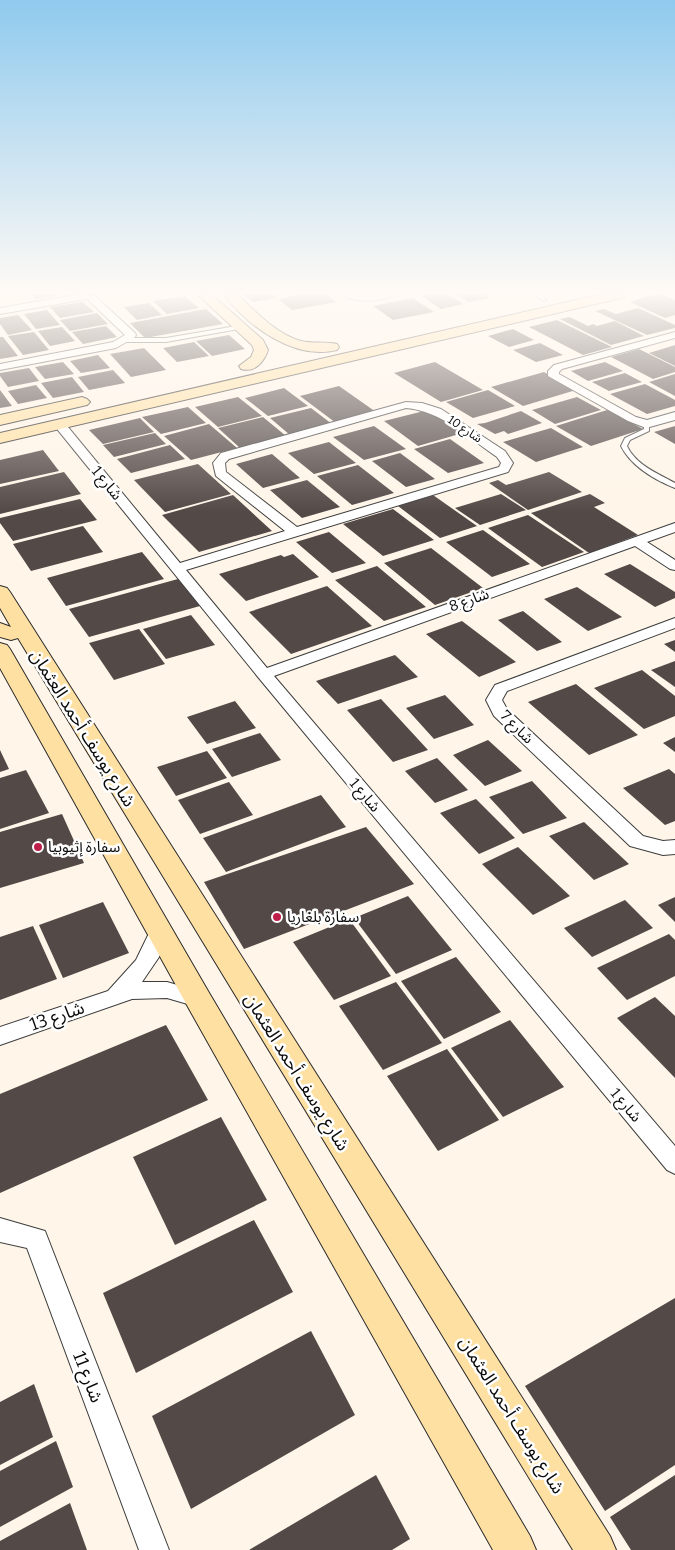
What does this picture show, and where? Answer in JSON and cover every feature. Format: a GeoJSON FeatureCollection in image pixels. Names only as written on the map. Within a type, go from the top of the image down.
{"type":"FeatureCollection","features":[{"type":"Feature","properties":{"kind":"street"},"geometry":{"type":"LineString","coordinates":[[190,379],[245,366]]}},
{"type":"Feature","properties":{"kind":"street"},"geometry":{"type":"LineString","coordinates":[[0,438],[311,366]]}},
{"type":"Feature","properties":{"kind":"street"},"geometry":{"type":"LineString","coordinates":[[560,366],[553,370],[554,376],[632,419],[646,424],[675,416]]}},
{"type":"Feature","properties":{"kind":"street"},"geometry":{"type":"LineString","coordinates":[[0,420],[95,399]]}},
{"type":"Feature","properties":{"kind":"street","name":"شارع 10"},"geometry":{"type":"LineString","coordinates":[[177,568],[296,533],[504,469],[507,463],[501,454],[437,411],[422,406],[406,405],[225,456],[219,463],[220,473],[296,533]]}},
{"type":"Feature","properties":{"kind":"street","name":"شارع 1"},"geometry":{"type":"LineString","coordinates":[[59,424],[264,674],[670,1149]]}},
{"type":"Feature","properties":{"kind":"street","name":"شارع 8"},"geometry":{"type":"LineString","coordinates":[[264,674],[675,527]]}},
{"type":"Feature","properties":{"kind":"street"},"geometry":{"type":"LineString","coordinates":[[637,541],[675,566]]}},
{"type":"Feature","properties":{"kind":"street","name":"شارع يوسف أحمد العثمان"},"geometry":{"type":"LineString","coordinates":[[0,592],[8,643],[160,930],[516,1550]]}},
{"type":"Feature","properties":{"kind":"street","name":"شارع 7"},"geometry":{"type":"LineString","coordinates":[[675,622],[501,688],[494,700],[500,712],[637,841],[663,848],[675,847]]}},
{"type":"Feature","properties":{"kind":"street","name":"شارع يوسف أحمد العثمان"},"geometry":{"type":"LineString","coordinates":[[8,643],[115,780],[596,1550]]}},
{"type":"Feature","properties":{"kind":"street","name":"شارع 13"},"geometry":{"type":"LineString","coordinates":[[115,996],[140,971],[156,944],[160,930]]}},
{"type":"Feature","properties":{"kind":"street","name":"شارع 13"},"geometry":{"type":"LineString","coordinates":[[0,1036],[115,996],[150,989],[183,993],[198,999]]}},
{"type":"Feature","properties":{"kind":"street","name":"شارع 11"},"geometry":{"type":"LineString","coordinates":[[0,1230],[36,1239],[154,1550]]}},
{"type":"Feature","properties":{"kind":"lane"},"geometry":{"type":"LineString","coordinates":[[646,424],[647,430],[627,439],[624,446],[626,452],[634,460],[675,486]]}},
{"type":"Feature","properties":{"kind":"building"},"geometry":{"type":"Polygon","coordinates":[[[67,366],[74,374],[45,379],[35,367],[67,366]]]}},
{"type":"Feature","properties":{"kind":"building"},"geometry":{"type":"Polygon","coordinates":[[[75,366],[108,366],[110,368],[81,373],[75,366]]]}},
{"type":"Feature","properties":{"kind":"building"},"geometry":{"type":"Polygon","coordinates":[[[121,366],[162,366],[166,370],[131,377],[121,366]]]}},
{"type":"Feature","properties":{"kind":"building"},"geometry":{"type":"Polygon","coordinates":[[[419,366],[442,366],[483,390],[441,402],[394,373],[419,366]]]}},
{"type":"Feature","properties":{"kind":"building"},"geometry":{"type":"Polygon","coordinates":[[[589,366],[614,366],[623,371],[588,381],[571,371],[589,366]]]}},
{"type":"Feature","properties":{"kind":"building"},"geometry":{"type":"Polygon","coordinates":[[[629,366],[675,367],[675,372],[653,379],[629,366]]]}},
{"type":"Feature","properties":{"kind":"building"},"geometry":{"type":"Polygon","coordinates":[[[29,368],[39,381],[8,387],[0,376],[0,373],[29,368]]]}},
{"type":"Feature","properties":{"kind":"building"},"geometry":{"type":"Polygon","coordinates":[[[113,370],[125,383],[89,390],[78,377],[113,370]]]}},
{"type":"Feature","properties":{"kind":"building"},"geometry":{"type":"Polygon","coordinates":[[[544,372],[576,390],[523,406],[491,387],[544,372]]]}},
{"type":"Feature","properties":{"kind":"building"},"geometry":{"type":"Polygon","coordinates":[[[625,373],[642,382],[609,391],[592,382],[625,373]]]}},
{"type":"Feature","properties":{"kind":"building"},"geometry":{"type":"Polygon","coordinates":[[[675,374],[675,396],[649,382],[675,374]]]}},
{"type":"Feature","properties":{"kind":"building"},"geometry":{"type":"Polygon","coordinates":[[[72,377],[84,392],[53,398],[41,383],[72,377]]]}},
{"type":"Feature","properties":{"kind":"building"},"geometry":{"type":"Polygon","coordinates":[[[645,384],[675,400],[675,406],[647,414],[610,394],[645,384]]]}},
{"type":"Feature","properties":{"kind":"building"},"geometry":{"type":"Polygon","coordinates":[[[36,385],[47,398],[18,404],[8,391],[36,385]]]}},
{"type":"Feature","properties":{"kind":"building"},"geometry":{"type":"Polygon","coordinates":[[[339,386],[376,412],[336,423],[300,396],[339,386]]]}},
{"type":"Feature","properties":{"kind":"building"},"geometry":{"type":"Polygon","coordinates":[[[284,388],[308,406],[268,416],[245,398],[284,388]]]}},
{"type":"Feature","properties":{"kind":"building"},"geometry":{"type":"Polygon","coordinates":[[[0,390],[12,406],[0,408],[0,390]]]}},
{"type":"Feature","properties":{"kind":"building"},"geometry":{"type":"Polygon","coordinates":[[[488,390],[515,406],[473,418],[446,402],[488,390]]]}},
{"type":"Feature","properties":{"kind":"building"},"geometry":{"type":"Polygon","coordinates":[[[238,397],[262,416],[218,427],[195,407],[238,397]]]}},
{"type":"Feature","properties":{"kind":"building"},"geometry":{"type":"Polygon","coordinates":[[[577,397],[601,410],[555,424],[532,410],[577,397]]]}},
{"type":"Feature","properties":{"kind":"building"},"geometry":{"type":"Polygon","coordinates":[[[188,407],[206,423],[161,434],[142,417],[188,407]]]}},
{"type":"Feature","properties":{"kind":"building"},"geometry":{"type":"Polygon","coordinates":[[[311,408],[332,424],[290,435],[270,418],[311,408]]]}},
{"type":"Feature","properties":{"kind":"building"},"geometry":{"type":"Polygon","coordinates":[[[428,410],[463,433],[418,446],[384,421],[428,410]]]}},
{"type":"Feature","properties":{"kind":"building"},"geometry":{"type":"Polygon","coordinates":[[[607,410],[643,429],[591,446],[556,426],[607,410]]]}},
{"type":"Feature","properties":{"kind":"building"},"geometry":{"type":"Polygon","coordinates":[[[521,411],[542,423],[508,434],[504,431],[495,434],[477,424],[485,423],[521,411]]]}},
{"type":"Feature","properties":{"kind":"building"},"geometry":{"type":"Polygon","coordinates":[[[263,417],[286,436],[240,448],[218,428],[263,417]]]}},
{"type":"Feature","properties":{"kind":"building"},"geometry":{"type":"Polygon","coordinates":[[[140,418],[154,432],[103,444],[89,430],[140,418]]]}},
{"type":"Feature","properties":{"kind":"building"},"geometry":{"type":"Polygon","coordinates":[[[209,424],[237,448],[191,460],[164,436],[209,424]]]}},
{"type":"Feature","properties":{"kind":"building"},"geometry":{"type":"Polygon","coordinates":[[[374,426],[406,449],[364,460],[333,437],[374,426]]]}},
{"type":"Feature","properties":{"kind":"building"},"geometry":{"type":"Polygon","coordinates":[[[675,426],[675,444],[654,432],[675,426]]]}},
{"type":"Feature","properties":{"kind":"building"},"geometry":{"type":"Polygon","coordinates":[[[551,428],[583,447],[536,462],[503,442],[551,428]]]}},
{"type":"Feature","properties":{"kind":"building"},"geometry":{"type":"Polygon","coordinates":[[[155,433],[166,444],[114,457],[103,445],[155,433]]]}},
{"type":"Feature","properties":{"kind":"building"},"geometry":{"type":"Polygon","coordinates":[[[450,439],[484,463],[448,473],[414,449],[450,439]]]}},
{"type":"Feature","properties":{"kind":"building"},"geometry":{"type":"Polygon","coordinates":[[[329,442],[356,463],[314,474],[288,453],[329,442]]]}},
{"type":"Feature","properties":{"kind":"building"},"geometry":{"type":"Polygon","coordinates":[[[170,445],[185,459],[131,473],[117,459],[170,445]]]}},
{"type":"Feature","properties":{"kind":"building"},"geometry":{"type":"Polygon","coordinates":[[[43,450],[59,471],[0,484],[0,460],[43,450]]]}},
{"type":"Feature","properties":{"kind":"building"},"geometry":{"type":"Polygon","coordinates":[[[400,453],[435,479],[406,487],[372,461],[400,453]]]}},
{"type":"Feature","properties":{"kind":"building"},"geometry":{"type":"Polygon","coordinates":[[[272,454],[300,478],[263,488],[236,464],[272,454]]]}},
{"type":"Feature","properties":{"kind":"building"},"geometry":{"type":"Polygon","coordinates":[[[198,464],[231,494],[165,512],[134,480],[198,464]]]}},
{"type":"Feature","properties":{"kind":"building"},"geometry":{"type":"Polygon","coordinates":[[[358,465],[394,493],[352,505],[317,476],[358,465]]]}},
{"type":"Feature","properties":{"kind":"building"},"geometry":{"type":"Polygon","coordinates":[[[64,472],[81,494],[0,514],[0,487],[64,472]]]}},
{"type":"Feature","properties":{"kind":"building"},"geometry":{"type":"Polygon","coordinates":[[[549,472],[582,492],[528,510],[489,483],[498,480],[506,485],[549,472]]]}},
{"type":"Feature","properties":{"kind":"building"},"geometry":{"type":"Polygon","coordinates":[[[307,480],[340,507],[302,518],[270,490],[307,480]]]}},
{"type":"Feature","properties":{"kind":"building"},"geometry":{"type":"Polygon","coordinates":[[[501,494],[526,510],[480,525],[455,508],[501,494]]]}},
{"type":"Feature","properties":{"kind":"building"},"geometry":{"type":"Polygon","coordinates":[[[590,494],[605,503],[594,507],[638,535],[589,553],[531,513],[590,494]]]}},
{"type":"Feature","properties":{"kind":"building"},"geometry":{"type":"Polygon","coordinates":[[[233,495],[272,531],[199,552],[162,515],[233,495]]]}},
{"type":"Feature","properties":{"kind":"building"},"geometry":{"type":"Polygon","coordinates":[[[433,495],[477,526],[440,538],[398,506],[433,495]]]}},
{"type":"Feature","properties":{"kind":"building"},"geometry":{"type":"Polygon","coordinates":[[[80,499],[97,520],[13,541],[0,523],[0,518],[80,499]]]}},
{"type":"Feature","properties":{"kind":"building"},"geometry":{"type":"Polygon","coordinates":[[[393,509],[434,540],[383,556],[343,524],[393,509]]]}},
{"type":"Feature","properties":{"kind":"building"},"geometry":{"type":"Polygon","coordinates":[[[528,515],[584,552],[542,567],[488,528],[528,515]]]}},
{"type":"Feature","properties":{"kind":"building"},"geometry":{"type":"Polygon","coordinates":[[[83,526],[103,552],[31,571],[13,544],[83,526]]]}},
{"type":"Feature","properties":{"kind":"building"},"geometry":{"type":"Polygon","coordinates":[[[483,530],[530,564],[492,577],[446,542],[483,530]]]}},
{"type":"Feature","properties":{"kind":"building"},"geometry":{"type":"Polygon","coordinates":[[[329,532],[366,563],[332,573],[296,542],[329,532]]]}},
{"type":"Feature","properties":{"kind":"building"},"geometry":{"type":"Polygon","coordinates":[[[431,548],[483,588],[435,605],[384,563],[431,548]]]}},
{"type":"Feature","properties":{"kind":"building"},"geometry":{"type":"Polygon","coordinates":[[[142,552],[164,579],[66,606],[47,578],[142,552]]]}},
{"type":"Feature","properties":{"kind":"building"},"geometry":{"type":"Polygon","coordinates":[[[293,554],[319,577],[246,601],[219,574],[281,555],[284,557],[293,554]]]}},
{"type":"Feature","properties":{"kind":"building"},"geometry":{"type":"Polygon","coordinates":[[[630,564],[675,592],[675,598],[655,607],[604,574],[630,564]]]}},
{"type":"Feature","properties":{"kind":"building"},"geometry":{"type":"Polygon","coordinates":[[[377,566],[426,607],[384,621],[335,580],[377,566]]]}},
{"type":"Feature","properties":{"kind":"building"},"geometry":{"type":"Polygon","coordinates":[[[178,579],[200,606],[89,637],[69,609],[178,579]]]}},
{"type":"Feature","properties":{"kind":"building"},"geometry":{"type":"Polygon","coordinates":[[[327,586],[372,626],[291,654],[249,612],[327,586]]]}},
{"type":"Feature","properties":{"kind":"building"},"geometry":{"type":"Polygon","coordinates":[[[577,587],[622,617],[588,631],[544,599],[577,587]]]}},
{"type":"Feature","properties":{"kind":"building"},"geometry":{"type":"Polygon","coordinates":[[[523,611],[562,642],[537,651],[498,620],[523,611]]]}},
{"type":"Feature","properties":{"kind":"building"},"geometry":{"type":"Polygon","coordinates":[[[191,615],[215,645],[166,659],[143,629],[191,615]]]}},
{"type":"Feature","properties":{"kind":"building"},"geometry":{"type":"Polygon","coordinates":[[[462,621],[516,662],[479,677],[426,634],[462,621]]]}},
{"type":"Feature","properties":{"kind":"building"},"geometry":{"type":"Polygon","coordinates":[[[139,629],[165,664],[114,680],[89,643],[139,629]]]}},
{"type":"Feature","properties":{"kind":"building"},"geometry":{"type":"Polygon","coordinates":[[[675,640],[675,652],[664,644],[675,640]]]}},
{"type":"Feature","properties":{"kind":"building"},"geometry":{"type":"Polygon","coordinates":[[[395,655],[418,677],[338,704],[316,681],[395,655]]]}},
{"type":"Feature","properties":{"kind":"building"},"geometry":{"type":"Polygon","coordinates":[[[675,661],[675,687],[651,670],[675,661]]]}},
{"type":"Feature","properties":{"kind":"building"},"geometry":{"type":"Polygon","coordinates":[[[642,670],[675,696],[675,716],[644,729],[594,688],[642,670]]]}},
{"type":"Feature","properties":{"kind":"building"},"geometry":{"type":"Polygon","coordinates":[[[576,684],[638,735],[589,755],[528,702],[576,684]]]}},
{"type":"Feature","properties":{"kind":"building"},"geometry":{"type":"Polygon","coordinates":[[[445,695],[474,725],[434,739],[406,708],[445,695]]]}},
{"type":"Feature","properties":{"kind":"building"},"geometry":{"type":"Polygon","coordinates":[[[381,699],[428,750],[393,762],[347,710],[381,699]]]}},
{"type":"Feature","properties":{"kind":"building"},"geometry":{"type":"Polygon","coordinates":[[[235,701],[256,728],[207,744],[187,717],[235,701]]]}},
{"type":"Feature","properties":{"kind":"building"},"geometry":{"type":"Polygon","coordinates":[[[260,733],[281,760],[232,777],[212,749],[260,733]]]}},
{"type":"Feature","properties":{"kind":"building"},"geometry":{"type":"Polygon","coordinates":[[[675,737],[675,752],[663,743],[675,737]]]}},
{"type":"Feature","properties":{"kind":"building"},"geometry":{"type":"Polygon","coordinates":[[[488,740],[522,771],[485,786],[453,755],[488,740]]]}},
{"type":"Feature","properties":{"kind":"building"},"geometry":{"type":"Polygon","coordinates":[[[0,750],[9,769],[0,772],[0,750]]]}},
{"type":"Feature","properties":{"kind":"building"},"geometry":{"type":"Polygon","coordinates":[[[207,751],[227,778],[176,796],[157,767],[207,751]]]}},
{"type":"Feature","properties":{"kind":"building"},"geometry":{"type":"Polygon","coordinates":[[[437,758],[468,790],[435,803],[405,771],[437,758]]]}},
{"type":"Feature","properties":{"kind":"building"},"geometry":{"type":"Polygon","coordinates":[[[669,769],[675,774],[675,821],[665,825],[623,788],[669,769]]]}},
{"type":"Feature","properties":{"kind":"building"},"geometry":{"type":"Polygon","coordinates":[[[26,770],[49,813],[0,829],[0,778],[26,770]]]}},
{"type":"Feature","properties":{"kind":"building"},"geometry":{"type":"Polygon","coordinates":[[[532,781],[567,818],[523,834],[489,797],[532,781]]]}},
{"type":"Feature","properties":{"kind":"building"},"geometry":{"type":"Polygon","coordinates":[[[229,782],[253,815],[200,834],[178,800],[229,782]]]}},
{"type":"Feature","properties":{"kind":"building"},"geometry":{"type":"Polygon","coordinates":[[[321,795],[346,827],[226,872],[203,838],[321,795]]]}},
{"type":"Feature","properties":{"kind":"building"},"geometry":{"type":"Polygon","coordinates":[[[476,799],[515,838],[479,854],[440,813],[476,799]]]}},
{"type":"Feature","properties":{"kind":"building","name":"سفارة إثيوبيا"},"geometry":{"type":"Polygon","coordinates":[[[62,814],[84,863],[0,888],[0,832],[62,814]]]}},
{"type":"Feature","properties":{"kind":"building"},"geometry":{"type":"Polygon","coordinates":[[[584,822],[629,864],[594,880],[549,836],[584,822]]]}},
{"type":"Feature","properties":{"kind":"building","name":"سفارة بلغاريا"},"geometry":{"type":"Polygon","coordinates":[[[366,827],[414,884],[244,949],[204,882],[366,827]]]}},
{"type":"Feature","properties":{"kind":"building"},"geometry":{"type":"Polygon","coordinates":[[[518,847],[570,896],[533,915],[482,864],[518,847]]]}},
{"type":"Feature","properties":{"kind":"building"},"geometry":{"type":"Polygon","coordinates":[[[408,896],[452,950],[396,974],[354,918],[408,896]]]}},
{"type":"Feature","properties":{"kind":"building"},"geometry":{"type":"Polygon","coordinates":[[[675,897],[675,922],[658,905],[675,897]]]}},
{"type":"Feature","properties":{"kind":"building"},"geometry":{"type":"Polygon","coordinates":[[[625,900],[653,928],[592,957],[564,928],[625,900]]]}},
{"type":"Feature","properties":{"kind":"building"},"geometry":{"type":"Polygon","coordinates":[[[103,902],[129,953],[63,978],[39,925],[103,902]]]}},
{"type":"Feature","properties":{"kind":"building"},"geometry":{"type":"Polygon","coordinates":[[[349,919],[391,976],[334,1000],[293,942],[349,919]]]}},
{"type":"Feature","properties":{"kind":"building"},"geometry":{"type":"Polygon","coordinates":[[[33,926],[57,979],[0,1000],[0,937],[33,926]]]}},
{"type":"Feature","properties":{"kind":"building"},"geometry":{"type":"Polygon","coordinates":[[[669,934],[675,940],[675,976],[627,1000],[597,968],[669,934]]]}},
{"type":"Feature","properties":{"kind":"building"},"geometry":{"type":"Polygon","coordinates":[[[456,957],[501,1012],[444,1039],[401,981],[456,957]]]}},
{"type":"Feature","properties":{"kind":"building"},"geometry":{"type":"Polygon","coordinates":[[[396,982],[442,1043],[383,1070],[339,1006],[396,982]]]}},
{"type":"Feature","properties":{"kind":"building"},"geometry":{"type":"Polygon","coordinates":[[[655,997],[675,1016],[675,1078],[617,1018],[655,997]]]}},
{"type":"Feature","properties":{"kind":"building"},"geometry":{"type":"Polygon","coordinates":[[[510,1020],[564,1087],[503,1117],[451,1048],[510,1020]]]}},
{"type":"Feature","properties":{"kind":"building"},"geometry":{"type":"Polygon","coordinates":[[[166,1025],[208,1100],[0,1193],[0,1094],[166,1025]]]}},
{"type":"Feature","properties":{"kind":"building"},"geometry":{"type":"Polygon","coordinates":[[[447,1049],[499,1120],[438,1151],[387,1076],[447,1049]]]}},
{"type":"Feature","properties":{"kind":"building"},"geometry":{"type":"Polygon","coordinates":[[[221,1117],[267,1200],[175,1245],[133,1157],[221,1117]]]}},
{"type":"Feature","properties":{"kind":"building"},"geometry":{"type":"Polygon","coordinates":[[[254,1220],[293,1292],[136,1373],[103,1293],[254,1220]]]}},
{"type":"Feature","properties":{"kind":"building"},"geometry":{"type":"Polygon","coordinates":[[[675,1298],[675,1465],[605,1511],[525,1386],[675,1298]]]}},
{"type":"Feature","properties":{"kind":"building"},"geometry":{"type":"Polygon","coordinates":[[[311,1331],[355,1415],[191,1509],[152,1416],[311,1331]]]}},
{"type":"Feature","properties":{"kind":"building"},"geometry":{"type":"Polygon","coordinates":[[[34,1384],[53,1437],[0,1465],[0,1402],[34,1384]]]}},
{"type":"Feature","properties":{"kind":"building"},"geometry":{"type":"Polygon","coordinates":[[[56,1441],[73,1487],[0,1527],[0,1471],[56,1441]]]}},
{"type":"Feature","properties":{"kind":"building"},"geometry":{"type":"Polygon","coordinates":[[[376,1475],[410,1539],[392,1550],[249,1550],[376,1475]]]}},
{"type":"Feature","properties":{"kind":"building"},"geometry":{"type":"Polygon","coordinates":[[[675,1475],[675,1550],[631,1550],[610,1517],[675,1475]]]}},
{"type":"Feature","properties":{"kind":"building"},"geometry":{"type":"Polygon","coordinates":[[[70,1503],[87,1550],[0,1550],[0,1541],[70,1503]]]}},
{"type":"Feature","properties":{"kind":"place","name":"سفارة إثيوبيا"},"geometry":{"type":"Point","coordinates":[38,847]}},
{"type":"Feature","properties":{"kind":"place","name":"سفارة بلغاريا"},"geometry":{"type":"Point","coordinates":[277,917]}}]}
